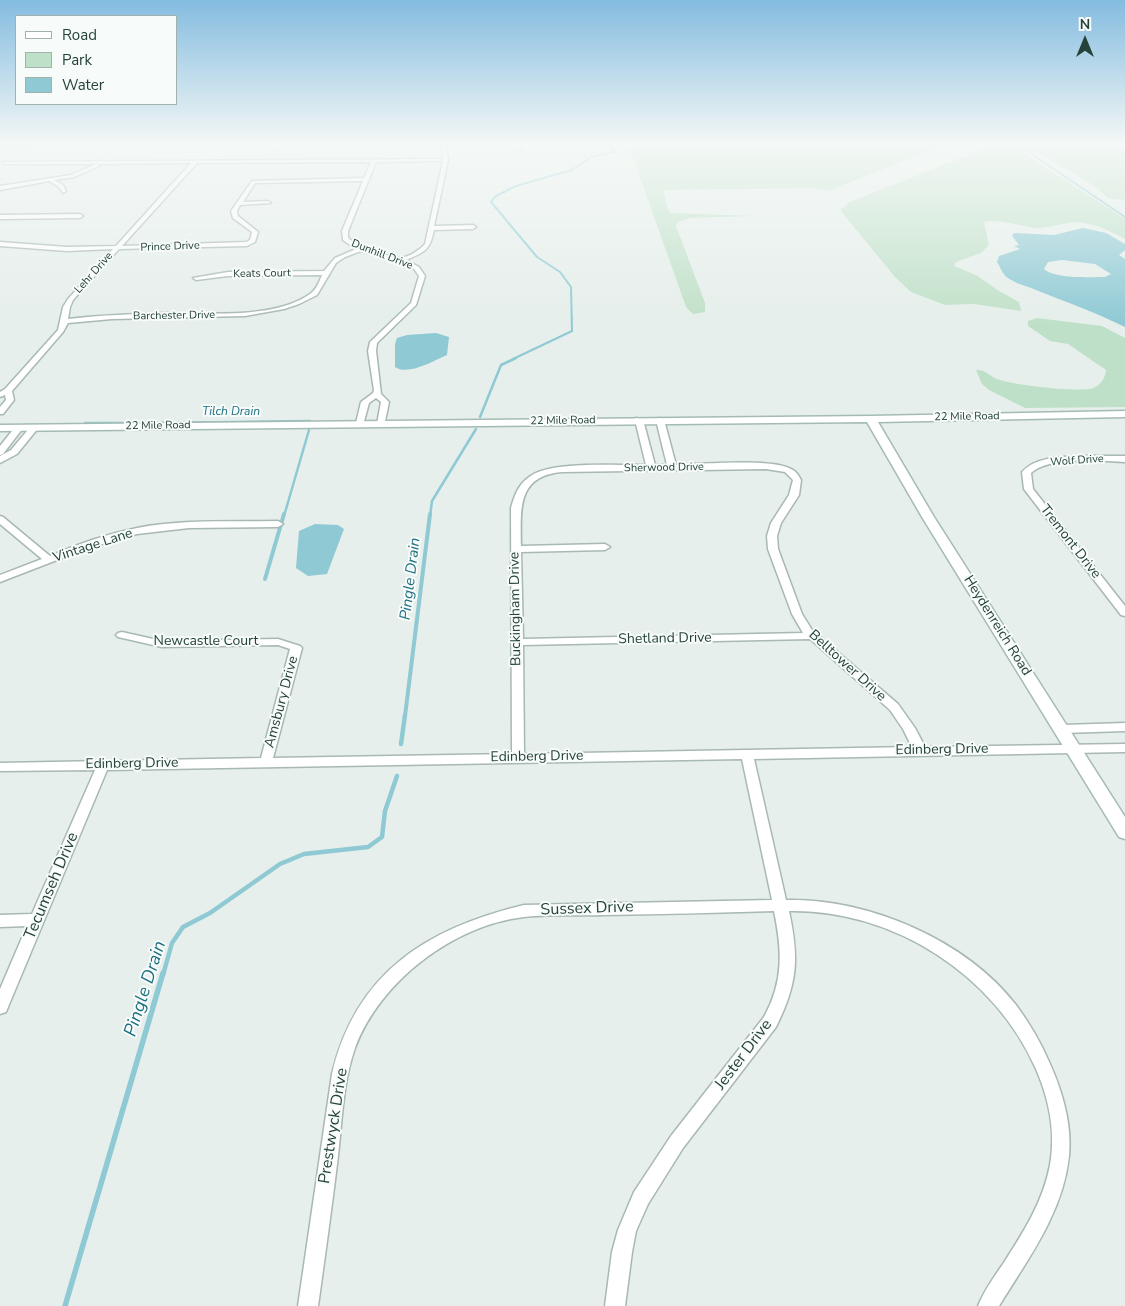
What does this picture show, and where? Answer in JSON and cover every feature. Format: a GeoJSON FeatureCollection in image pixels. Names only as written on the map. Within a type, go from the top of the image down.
{"type":"FeatureCollection","features":[{"type":"Feature","properties":{"kind":"street","name":"Lehr Drive"},"geometry":{"type":"LineString","coordinates":[[0,395],[8,391],[61,331],[65,321],[64,310],[68,303],[158,203]]}},
{"type":"Feature","properties":{"kind":"street"},"geometry":{"type":"LineString","coordinates":[[250,244],[255,232],[235,217],[234,211],[238,204],[268,203]]}},
{"type":"Feature","properties":{"kind":"street","name":"Dunhill Drive"},"geometry":{"type":"LineString","coordinates":[[357,203],[344,234],[346,241],[361,249],[401,260],[418,270],[421,279],[414,304],[377,338],[372,346],[374,374],[378,386],[377,394],[385,402],[380,424]]}},
{"type":"Feature","properties":{"kind":"street"},"geometry":{"type":"LineString","coordinates":[[401,260],[425,249],[429,242],[437,203]]}},
{"type":"Feature","properties":{"kind":"street"},"geometry":{"type":"LineString","coordinates":[[0,217],[80,216]]}},
{"type":"Feature","properties":{"kind":"street"},"geometry":{"type":"LineString","coordinates":[[432,228],[473,227]]}},
{"type":"Feature","properties":{"kind":"street","name":"Prince Drive"},"geometry":{"type":"LineString","coordinates":[[0,244],[59,248],[117,248],[250,244]]}},
{"type":"Feature","properties":{"kind":"street"},"geometry":{"type":"LineString","coordinates":[[0,250],[12,245]]}},
{"type":"Feature","properties":{"kind":"street","name":"Barchester Drive"},"geometry":{"type":"LineString","coordinates":[[65,321],[113,316],[238,315],[283,308],[314,294],[320,289],[335,261],[361,249]]}},
{"type":"Feature","properties":{"kind":"street","name":"Keats Court"},"geometry":{"type":"LineString","coordinates":[[196,278],[228,274],[327,273]]}},
{"type":"Feature","properties":{"kind":"street","name":"Lehr Drive"},"geometry":{"type":"LineString","coordinates":[[0,412],[10,400],[8,391]]}},
{"type":"Feature","properties":{"kind":"street"},"geometry":{"type":"LineString","coordinates":[[360,423],[366,402],[377,394]]}},
{"type":"Feature","properties":{"kind":"street","name":"22 Mile Road"},"geometry":{"type":"LineString","coordinates":[[0,428],[871,419],[1125,414]]}},
{"type":"Feature","properties":{"kind":"street","name":"Heydenreich Road"},"geometry":{"type":"LineString","coordinates":[[871,419],[928,517],[1063,729],[1125,832]]}},
{"type":"Feature","properties":{"kind":"street"},"geometry":{"type":"LineString","coordinates":[[639,420],[651,468]]}},
{"type":"Feature","properties":{"kind":"street"},"geometry":{"type":"LineString","coordinates":[[660,420],[672,468]]}},
{"type":"Feature","properties":{"kind":"street"},"geometry":{"type":"LineString","coordinates":[[0,456],[14,452],[34,427]]}},
{"type":"Feature","properties":{"kind":"street"},"geometry":{"type":"LineString","coordinates":[[0,456],[19,428]]}},
{"type":"Feature","properties":{"kind":"street","name":"Wolf Drive"},"geometry":{"type":"LineString","coordinates":[[1029,468],[1069,460],[1125,459]]}},
{"type":"Feature","properties":{"kind":"street","name":"Sherwood Drive"},"geometry":{"type":"LineString","coordinates":[[541,471],[766,466],[787,470]]}},
{"type":"Feature","properties":{"kind":"street","name":"Tremont Drive"},"geometry":{"type":"LineString","coordinates":[[1029,468],[1026,478],[1029,489],[1125,613]]}},
{"type":"Feature","properties":{"kind":"street","name":"Belltower Drive"},"geometry":{"type":"LineString","coordinates":[[787,470],[797,480],[796,490],[776,523],[772,542],[797,614],[813,636],[894,707],[909,728],[920,750]]}},
{"type":"Feature","properties":{"kind":"street","name":"Buckingham Drive"},"geometry":{"type":"LineString","coordinates":[[518,757],[516,642],[517,503],[530,479],[541,471]]}},
{"type":"Feature","properties":{"kind":"street"},"geometry":{"type":"LineString","coordinates":[[0,519],[49,560]]}},
{"type":"Feature","properties":{"kind":"street","name":"Vintage Lane"},"geometry":{"type":"LineString","coordinates":[[0,579],[109,538],[149,529],[278,524]]}},
{"type":"Feature","properties":{"kind":"street"},"geometry":{"type":"LineString","coordinates":[[516,549],[605,547]]}},
{"type":"Feature","properties":{"kind":"street","name":"Newcastle Court"},"geometry":{"type":"LineString","coordinates":[[122,635],[162,644],[278,642],[291,645]]}},
{"type":"Feature","properties":{"kind":"street","name":"Shetland Drive"},"geometry":{"type":"LineString","coordinates":[[516,642],[813,636]]}},
{"type":"Feature","properties":{"kind":"street","name":"Amsbury Drive"},"geometry":{"type":"LineString","coordinates":[[266,762],[296,651],[291,645]]}},
{"type":"Feature","properties":{"kind":"street"},"geometry":{"type":"LineString","coordinates":[[1063,729],[1125,727]]}},
{"type":"Feature","properties":{"kind":"street","name":"Edinberg Drive"},"geometry":{"type":"LineString","coordinates":[[0,767],[1125,748]]}},
{"type":"Feature","properties":{"kind":"street","name":"Jester Drive"},"geometry":{"type":"LineString","coordinates":[[615,1306],[622,1252],[627,1230],[641,1198],[677,1142],[770,1022],[779,1004],[787,978],[789,960],[788,941],[782,905],[747,754]]}},
{"type":"Feature","properties":{"kind":"street","name":"Tecumseh Drive"},"geometry":{"type":"LineString","coordinates":[[0,1007],[103,764]]}},
{"type":"Feature","properties":{"kind":"street","name":"Sussex Drive"},"geometry":{"type":"LineString","coordinates":[[406,964],[442,938],[462,928],[502,915],[524,911],[782,905],[826,906],[868,915],[903,928],[937,945],[989,986],[1015,1017],[1037,1052],[1046,1072],[1057,1108],[1061,1145],[1060,1164],[1049,1203],[988,1306]]}},
{"type":"Feature","properties":{"kind":"street"},"geometry":{"type":"LineString","coordinates":[[0,921],[37,920]]}},
{"type":"Feature","properties":{"kind":"street","name":"Prestwyck Drive"},"geometry":{"type":"LineString","coordinates":[[308,1306],[337,1094],[347,1049],[354,1030],[376,996],[406,964]]}},
{"type":"Feature","properties":{"kind":"green space"},"geometry":{"type":"Polygon","coordinates":[[[649,203],[666,203],[671,213],[755,216],[689,218],[678,222],[676,226],[705,303],[705,312],[693,314],[686,307],[649,203]]]}},
{"type":"Feature","properties":{"kind":"green space"},"geometry":{"type":"Polygon","coordinates":[[[849,203],[1100,203],[1125,219],[1125,239],[1106,230],[1079,222],[1038,228],[1003,222],[984,222],[989,245],[981,253],[956,262],[954,266],[976,275],[1019,302],[1021,311],[974,304],[945,305],[911,292],[895,277],[840,210],[849,203]]]}},
{"type":"Feature","properties":{"kind":"green space"},"geometry":{"type":"Polygon","coordinates":[[[1037,318],[1102,326],[1125,338],[1125,407],[1025,408],[989,390],[982,384],[976,370],[983,371],[997,379],[1008,382],[1048,388],[1076,390],[1093,388],[1101,383],[1106,370],[1068,344],[1050,341],[1028,326],[1028,321],[1037,318]]]}},
{"type":"Feature","properties":{"kind":"water"},"geometry":{"type":"Polygon","coordinates":[[[1083,228],[1106,233],[1125,244],[1125,250],[1119,255],[1125,259],[1125,327],[1011,280],[1004,275],[997,262],[999,256],[1020,249],[1014,246],[1019,245],[1012,236],[1014,233],[1054,235],[1083,228]],[[1062,260],[1048,262],[1044,269],[1056,274],[1073,277],[1105,277],[1111,274],[1095,264],[1062,260]]]}},
{"type":"Feature","properties":{"kind":"water"},"geometry":{"type":"Polygon","coordinates":[[[436,333],[449,337],[447,355],[413,369],[407,370],[395,367],[395,344],[397,338],[407,335],[436,333]]]}},
{"type":"Feature","properties":{"kind":"water"},"geometry":{"type":"Polygon","coordinates":[[[315,524],[338,525],[344,529],[327,574],[308,576],[296,568],[299,531],[315,524]]]}},
{"type":"Feature","properties":{"kind":"waterway","name":"Pingle Drain"},"geometry":{"type":"LineString","coordinates":[[492,203],[537,257],[560,272],[571,287],[572,331],[513,359]]}},
{"type":"Feature","properties":{"kind":"waterway"},"geometry":{"type":"LineString","coordinates":[[1104,203],[1125,217]]}},
{"type":"Feature","properties":{"kind":"waterway","name":"Pingle Drain"},"geometry":{"type":"LineString","coordinates":[[480,417],[501,365],[516,358]]}},
{"type":"Feature","properties":{"kind":"waterway","name":"Tilch Drain"},"geometry":{"type":"LineString","coordinates":[[153,423],[310,421]]}},
{"type":"Feature","properties":{"kind":"waterway","name":"Tilch Drain"},"geometry":{"type":"LineString","coordinates":[[85,423],[138,423]]}},
{"type":"Feature","properties":{"kind":"waterway","name":"Pingle Drain"},"geometry":{"type":"LineString","coordinates":[[430,516],[432,501],[476,429]]}},
{"type":"Feature","properties":{"kind":"waterway","name":"Tilch Drain"},"geometry":{"type":"LineString","coordinates":[[284,516],[309,430]]}},
{"type":"Feature","properties":{"kind":"waterway","name":"Tilch Drain"},"geometry":{"type":"LineString","coordinates":[[265,579],[284,514]]}},
{"type":"Feature","properties":{"kind":"waterway","name":"Pingle Drain"},"geometry":{"type":"LineString","coordinates":[[405,716],[430,514]]}},
{"type":"Feature","properties":{"kind":"waterway","name":"Pingle Drain"},"geometry":{"type":"LineString","coordinates":[[401,744],[405,715]]}},
{"type":"Feature","properties":{"kind":"waterway","name":"Pingle Drain"},"geometry":{"type":"LineString","coordinates":[[163,975],[172,943],[183,927],[210,913],[280,864],[304,854],[368,847],[382,837],[385,811],[397,776]]}},
{"type":"Feature","properties":{"kind":"waterway","name":"Pingle Drain"},"geometry":{"type":"LineString","coordinates":[[65,1306],[163,973]]}}]}
